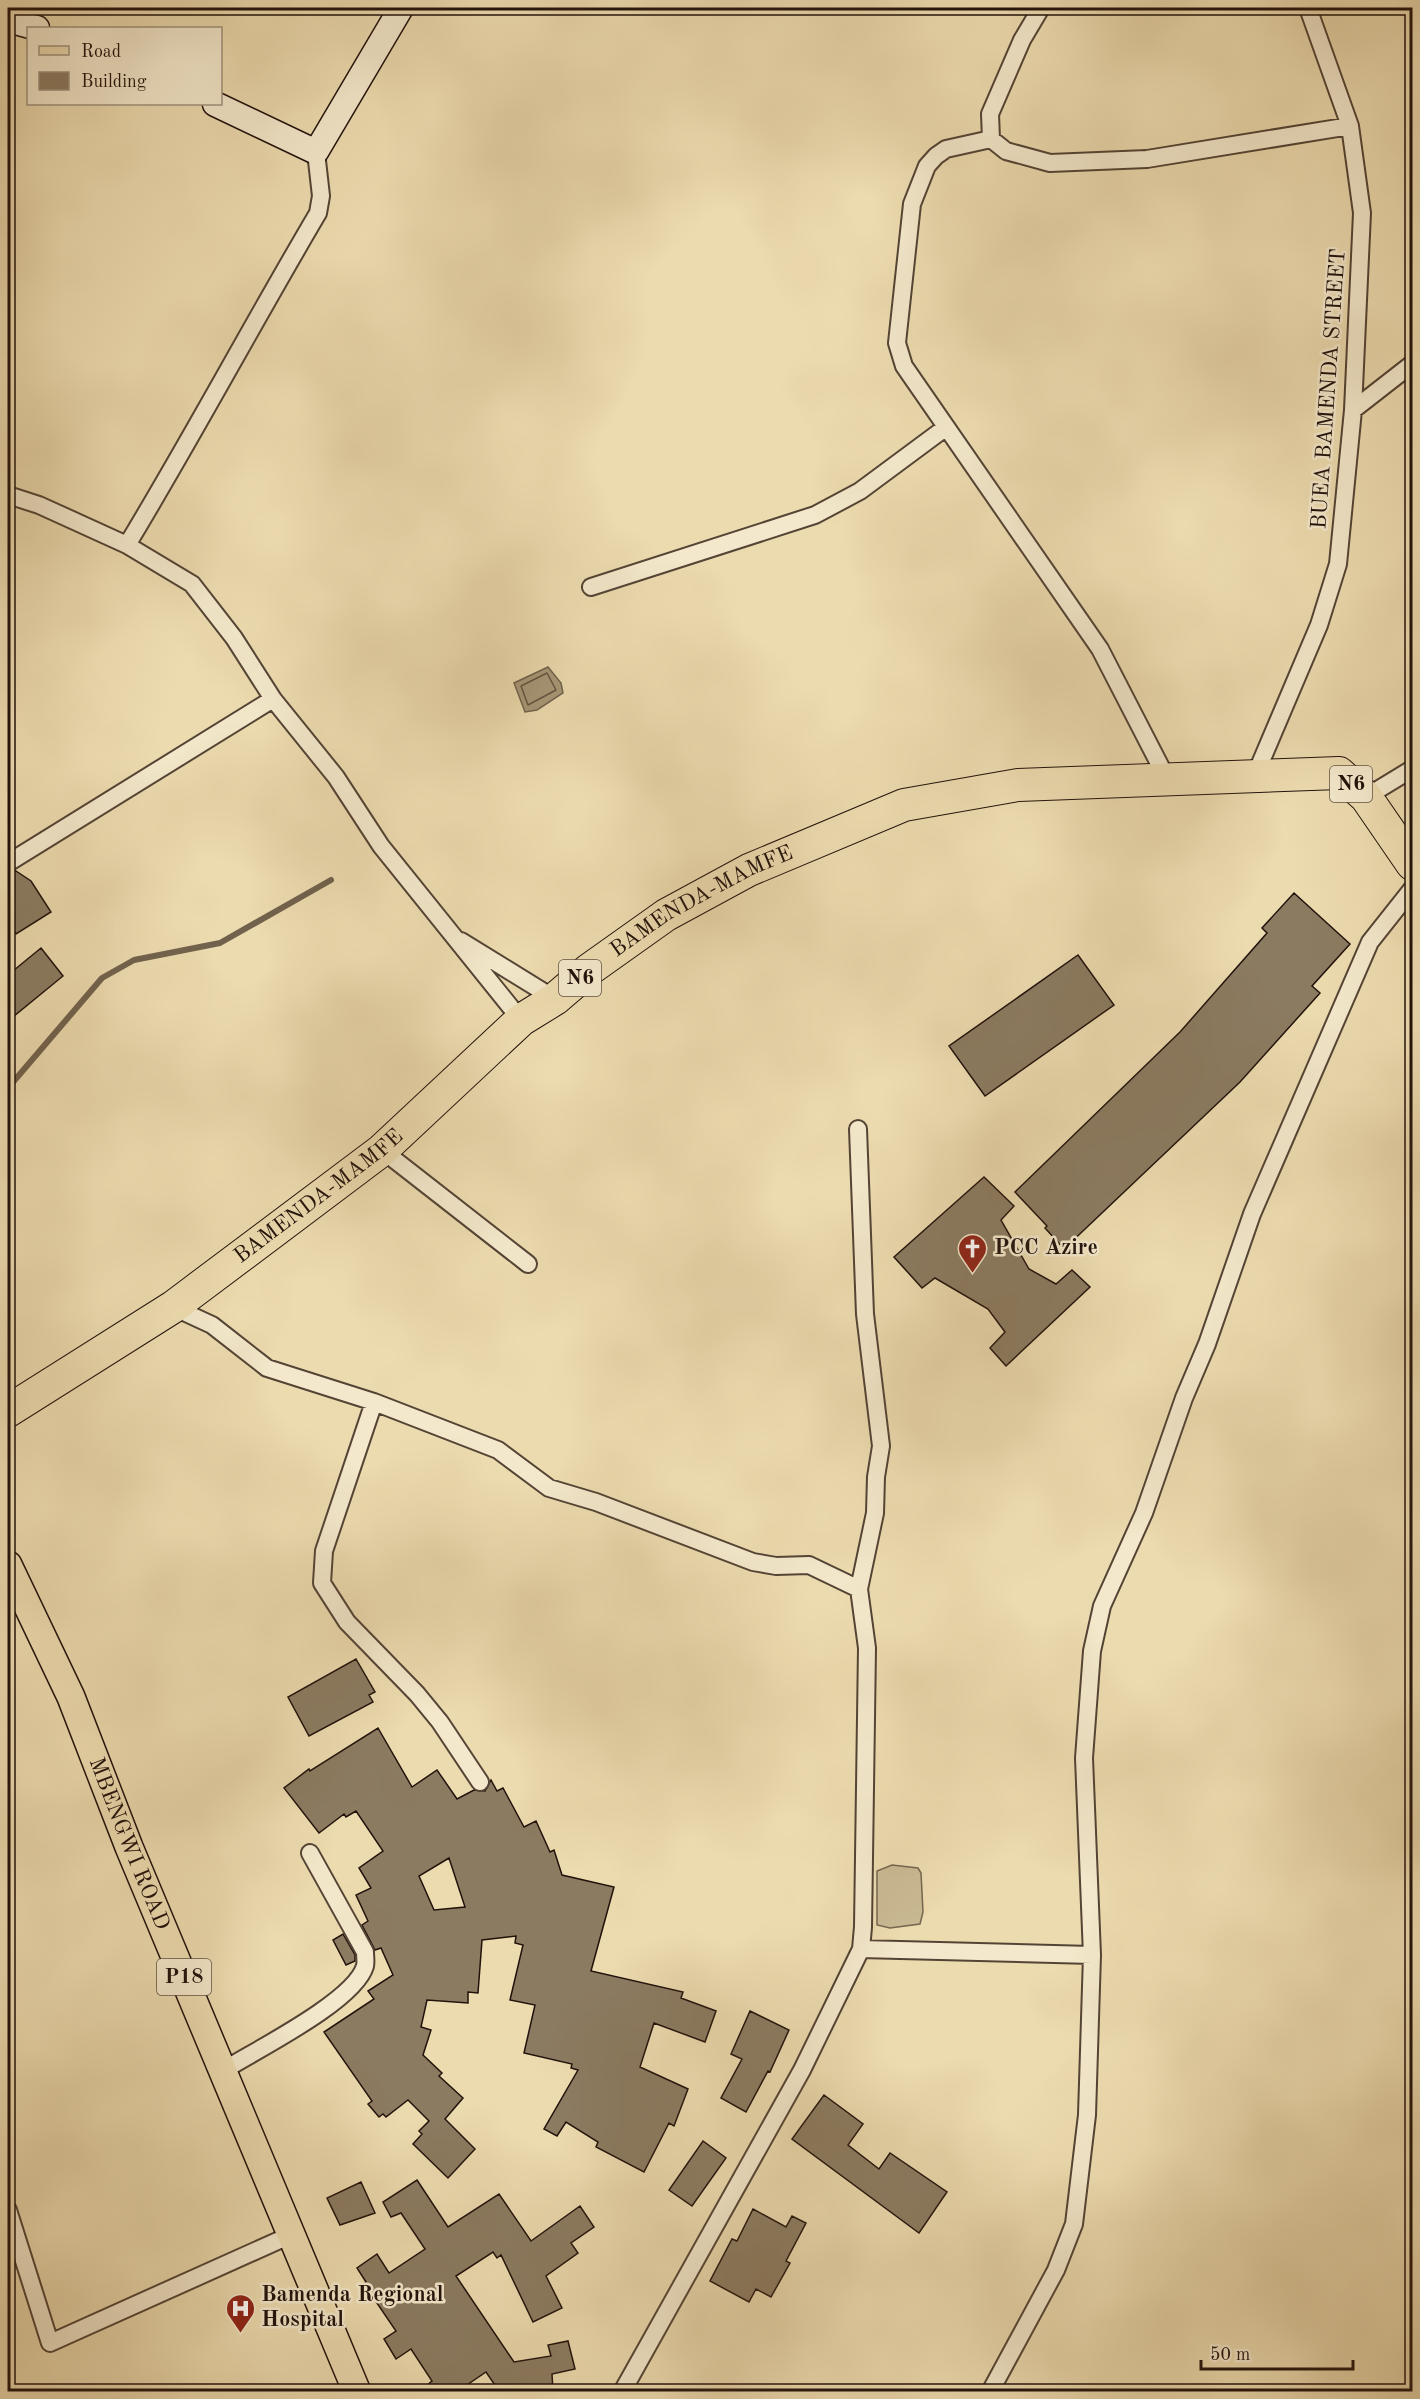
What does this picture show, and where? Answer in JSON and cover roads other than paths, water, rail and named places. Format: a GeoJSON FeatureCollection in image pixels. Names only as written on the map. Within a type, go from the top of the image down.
{"type":"FeatureCollection","features":[{"type":"Feature","properties":{"kind":"highway","name":"BAMENDA-MAMFE"},"geometry":{"type":"LineString","coordinates":[[8,1412],[173,1307],[382,1150],[521,1020],[555,999],[590,969],[666,915],[749,870],[904,805],[1018,786],[1256,772],[1339,773],[1366,797],[1413,864]]}},
{"type":"Feature","properties":{"kind":"main road","name":"MBENGWI ROAD"},"geometry":{"type":"LineString","coordinates":[[8,1565],[71,1697],[129,1847],[357,2391]]}},
{"type":"Feature","properties":{"kind":"street"},"geometry":{"type":"LineString","coordinates":[[127,545],[185,450],[239,346],[318,213],[321,196],[316,152],[401,8]]}},
{"type":"Feature","properties":{"kind":"street"},"geometry":{"type":"LineString","coordinates":[[1041,8],[1022,40],[990,114],[991,139],[1006,151],[1050,163],[1147,159],[1350,126]]}},
{"type":"Feature","properties":{"kind":"street","name":"BUEA BAMENDA STREET"},"geometry":{"type":"LineString","coordinates":[[1256,772],[1319,625],[1338,564],[1353,410],[1362,213],[1350,126],[1308,8]]}},
{"type":"Feature","properties":{"kind":"street"},"geometry":{"type":"LineString","coordinates":[[8,20],[33,27]]}},
{"type":"Feature","properties":{"kind":"street"},"geometry":{"type":"LineString","coordinates":[[217,105],[316,152]]}},
{"type":"Feature","properties":{"kind":"street"},"geometry":{"type":"LineString","coordinates":[[991,139],[946,149],[927,166],[912,204],[897,343],[904,366],[945,428],[972,462],[1100,649],[1167,779]]}},
{"type":"Feature","properties":{"kind":"street"},"geometry":{"type":"LineString","coordinates":[[1353,410],[1413,364]]}},
{"type":"Feature","properties":{"kind":"street"},"geometry":{"type":"LineString","coordinates":[[591,586],[815,515],[860,491],[945,428]]}},
{"type":"Feature","properties":{"kind":"street"},"geometry":{"type":"LineString","coordinates":[[8,495],[39,505],[127,545],[192,584],[234,638],[273,699],[336,777],[381,846],[448,933],[521,1020]]}},
{"type":"Feature","properties":{"kind":"street"},"geometry":{"type":"LineString","coordinates":[[8,863],[273,699]]}},
{"type":"Feature","properties":{"kind":"street"},"geometry":{"type":"LineString","coordinates":[[1366,797],[1413,768]]}},
{"type":"Feature","properties":{"kind":"street"},"geometry":{"type":"LineString","coordinates":[[990,2391],[1056,2270],[1074,2224],[1088,2115],[1092,1955],[1084,1758],[1092,1651],[1102,1606],[1144,1513],[1184,1398],[1208,1344],[1252,1214],[1370,942],[1413,889]]}},
{"type":"Feature","properties":{"kind":"street"},"geometry":{"type":"LineString","coordinates":[[448,933],[555,999]]}},
{"type":"Feature","properties":{"kind":"street"},"geometry":{"type":"LineString","coordinates":[[622,2391],[802,2070],[861,1949],[867,1648],[859,1589],[875,1513],[876,1477],[881,1446],[865,1314],[858,1129]]}},
{"type":"Feature","properties":{"kind":"street"},"geometry":{"type":"LineString","coordinates":[[382,1150],[528,1264]]}},
{"type":"Feature","properties":{"kind":"street"},"geometry":{"type":"LineString","coordinates":[[173,1307],[212,1325],[267,1368],[374,1402],[498,1450],[549,1488],[596,1502],[753,1562],[776,1566],[809,1565],[859,1589]]}},
{"type":"Feature","properties":{"kind":"street"},"geometry":{"type":"LineString","coordinates":[[374,1402],[324,1551],[322,1583],[347,1622],[417,1694],[440,1722],[480,1782]]}},
{"type":"Feature","properties":{"kind":"street"},"geometry":{"type":"LineString","coordinates":[[224,2070],[335,2002],[365,1966],[365,1952],[310,1853]]}},
{"type":"Feature","properties":{"kind":"street"},"geometry":{"type":"LineString","coordinates":[[861,1949],[1092,1955]]}},
{"type":"Feature","properties":{"kind":"street"},"geometry":{"type":"LineString","coordinates":[[8,2210],[50,2343],[293,2234]]}},
{"type":"Feature","properties":{"kind":"water"},"geometry":{"type":"Polygon","coordinates":[[[548,667],[561,683],[563,693],[537,710],[525,712],[514,683],[548,667]]]}},
{"type":"Feature","properties":{"kind":"waterway"},"geometry":{"type":"LineString","coordinates":[[8,1088],[102,978],[134,960],[220,943],[331,880]]}},
{"type":"Feature","properties":{"kind":"place","name":"PCC Azire"},"geometry":{"type":"Point","coordinates":[973,1274]}},
{"type":"Feature","properties":{"kind":"place","name":"Bamenda Regional Hospital"},"geometry":{"type":"Point","coordinates":[240,2334]}}]}
